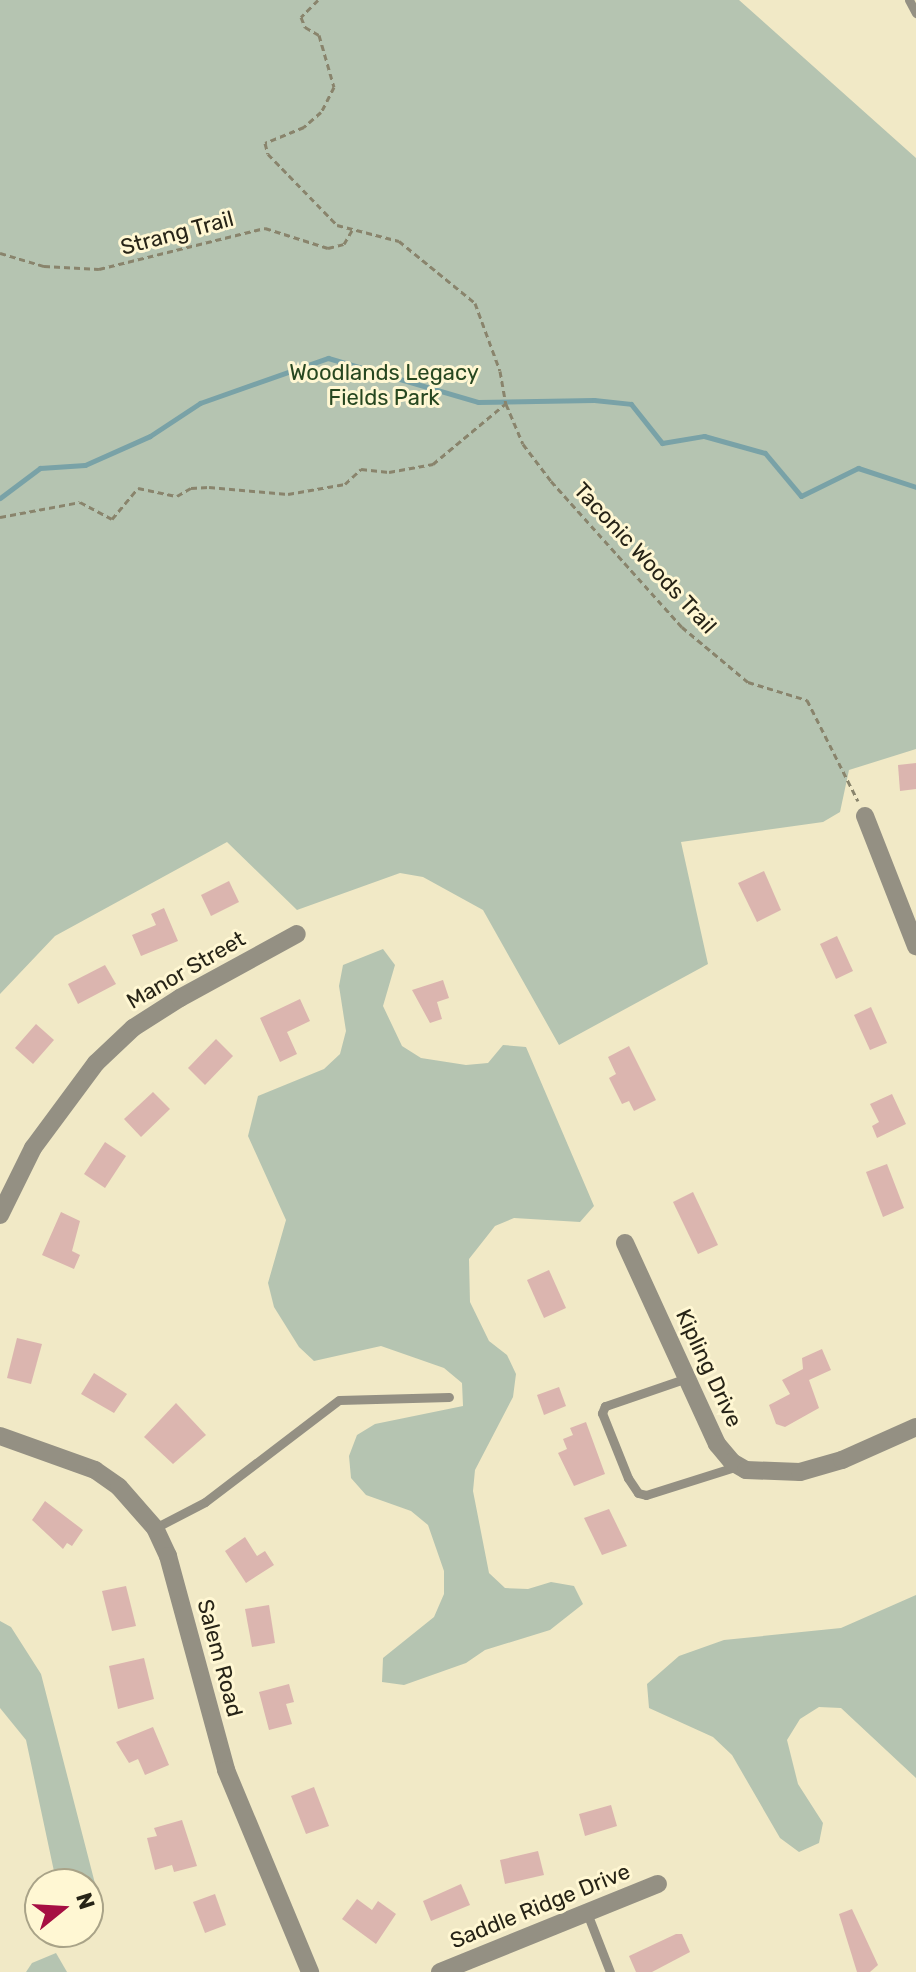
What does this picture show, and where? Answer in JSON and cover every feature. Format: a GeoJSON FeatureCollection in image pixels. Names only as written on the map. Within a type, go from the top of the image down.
{"type":"FeatureCollection","features":[{"type":"Feature","properties":{"kind":"street"},"geometry":{"type":"LineString","coordinates":[[865,816],[916,946]]}},
{"type":"Feature","properties":{"kind":"street","name":"Manor Street"},"geometry":{"type":"LineString","coordinates":[[0,1215],[33,1148],[96,1063],[133,1028],[180,998],[297,934]]}},
{"type":"Feature","properties":{"kind":"street","name":"Kipling Drive"},"geometry":{"type":"LineString","coordinates":[[625,1243],[717,1444],[738,1466]]}},
{"type":"Feature","properties":{"kind":"street"},"geometry":{"type":"LineString","coordinates":[[738,1466],[770,1473],[800,1472],[842,1460],[916,1427]]}},
{"type":"Feature","properties":{"kind":"street","name":"Salem Road"},"geometry":{"type":"LineString","coordinates":[[0,1436],[95,1470],[119,1487],[155,1528],[168,1556],[226,1770],[310,1972]]}},
{"type":"Feature","properties":{"kind":"street","name":"Saddle Ridge Drive"},"geometry":{"type":"LineString","coordinates":[[440,1972],[658,1884]]}},
{"type":"Feature","properties":{"kind":"lane"},"geometry":{"type":"LineString","coordinates":[[909,0],[916,13]]}},
{"type":"Feature","properties":{"kind":"lane"},"geometry":{"type":"LineString","coordinates":[[687,1378],[605,1406],[602,1413],[628,1478],[638,1493],[646,1495],[738,1466]]}},
{"type":"Feature","properties":{"kind":"lane"},"geometry":{"type":"LineString","coordinates":[[155,1528],[205,1502],[339,1400],[449,1397]]}},
{"type":"Feature","properties":{"kind":"lane"},"geometry":{"type":"LineString","coordinates":[[587,1913],[610,1972]]}},
{"type":"Feature","properties":{"kind":"path"},"geometry":{"type":"LineString","coordinates":[[318,0],[301,17],[305,27],[319,35],[334,87],[321,112],[304,127],[265,143],[282,174],[337,225],[352,230]]}},
{"type":"Feature","properties":{"kind":"path","name":"Strang Trail"},"geometry":{"type":"LineString","coordinates":[[0,253],[44,266],[99,269],[265,228],[328,248],[344,244],[352,230]]}},
{"type":"Feature","properties":{"kind":"path","name":"Taconic Woods Trail"},"geometry":{"type":"LineString","coordinates":[[352,230],[399,241],[475,303],[500,371],[502,395],[523,444],[551,481],[682,627],[748,682],[807,700],[865,816]]}},
{"type":"Feature","properties":{"kind":"path"},"geometry":{"type":"LineString","coordinates":[[0,517],[14,510],[80,502],[112,519],[138,488],[177,496],[191,488],[209,487],[288,494],[345,484],[361,469],[389,472],[433,464],[506,404]]}},
{"type":"Feature","properties":{"kind":"green space","name":"Woodlands Legacy Fields Park"},"geometry":{"type":"Polygon","coordinates":[[[0,0],[739,0],[916,158],[916,749],[849,770],[840,812],[823,822],[681,842],[708,964],[559,1045],[483,910],[423,877],[400,873],[297,910],[227,842],[55,936],[0,994],[0,0]]]}},
{"type":"Feature","properties":{"kind":"green space"},"geometry":{"type":"Polygon","coordinates":[[[383,949],[395,965],[383,1006],[402,1046],[421,1058],[466,1065],[488,1063],[503,1045],[526,1047],[594,1206],[580,1222],[514,1218],[495,1226],[469,1259],[470,1302],[489,1341],[507,1355],[516,1374],[513,1397],[475,1470],[473,1491],[489,1573],[505,1588],[528,1589],[551,1582],[574,1586],[583,1604],[550,1630],[485,1650],[466,1663],[404,1685],[382,1682],[383,1658],[434,1617],[444,1594],[444,1571],[428,1525],[411,1511],[366,1495],[351,1478],[349,1456],[357,1435],[375,1424],[463,1406],[462,1383],[444,1368],[381,1346],[314,1361],[299,1347],[274,1307],[268,1283],[286,1220],[248,1136],[258,1096],[324,1069],[340,1054],[346,1031],[339,986],[343,965],[383,949]]]}},
{"type":"Feature","properties":{"kind":"green space"},"geometry":{"type":"Polygon","coordinates":[[[916,1595],[916,1778],[841,1708],[819,1707],[800,1719],[787,1740],[798,1784],[823,1823],[819,1843],[799,1852],[780,1838],[732,1755],[713,1737],[649,1708],[647,1684],[679,1656],[724,1640],[841,1628],[916,1595]]]}},
{"type":"Feature","properties":{"kind":"green space"},"geometry":{"type":"Polygon","coordinates":[[[0,1621],[11,1627],[41,1674],[91,1868],[53,1868],[26,1740],[0,1708],[0,1621]]]}},
{"type":"Feature","properties":{"kind":"green space"},"geometry":{"type":"Polygon","coordinates":[[[56,1953],[67,1972],[26,1972],[32,1963],[56,1953]]]}},
{"type":"Feature","properties":{"kind":"building"},"geometry":{"type":"Polygon","coordinates":[[[916,763],[916,789],[900,791],[898,765],[916,763]]]}},
{"type":"Feature","properties":{"kind":"building"},"geometry":{"type":"Polygon","coordinates":[[[764,871],[781,910],[757,922],[738,883],[764,871]]]}},
{"type":"Feature","properties":{"kind":"building"},"geometry":{"type":"Polygon","coordinates":[[[229,881],[239,902],[211,916],[201,895],[229,881]]]}},
{"type":"Feature","properties":{"kind":"building"},"geometry":{"type":"Polygon","coordinates":[[[164,908],[178,941],[141,956],[132,935],[156,925],[151,914],[164,908]]]}},
{"type":"Feature","properties":{"kind":"building"},"geometry":{"type":"Polygon","coordinates":[[[837,936],[853,971],[836,979],[820,944],[837,936]]]}},
{"type":"Feature","properties":{"kind":"building"},"geometry":{"type":"Polygon","coordinates":[[[105,965],[116,984],[78,1004],[68,984],[105,965]]]}},
{"type":"Feature","properties":{"kind":"building"},"geometry":{"type":"Polygon","coordinates":[[[443,980],[449,998],[437,1002],[442,1019],[430,1023],[412,990],[443,980]]]}},
{"type":"Feature","properties":{"kind":"building"},"geometry":{"type":"Polygon","coordinates":[[[300,999],[310,1021],[287,1032],[297,1054],[280,1062],[260,1018],[300,999]]]}},
{"type":"Feature","properties":{"kind":"building"},"geometry":{"type":"Polygon","coordinates":[[[871,1007],[887,1043],[870,1050],[854,1015],[871,1007]]]}},
{"type":"Feature","properties":{"kind":"building"},"geometry":{"type":"Polygon","coordinates":[[[36,1024],[54,1040],[33,1064],[15,1048],[36,1024]]]}},
{"type":"Feature","properties":{"kind":"building"},"geometry":{"type":"Polygon","coordinates":[[[216,1039],[233,1056],[205,1085],[188,1068],[216,1039]]]}},
{"type":"Feature","properties":{"kind":"building"},"geometry":{"type":"Polygon","coordinates":[[[629,1046],[656,1100],[634,1111],[629,1101],[622,1104],[609,1078],[616,1074],[608,1057],[629,1046]]]}},
{"type":"Feature","properties":{"kind":"building"},"geometry":{"type":"Polygon","coordinates":[[[153,1092],[170,1109],[141,1137],[124,1119],[153,1092]]]}},
{"type":"Feature","properties":{"kind":"building"},"geometry":{"type":"Polygon","coordinates":[[[892,1094],[906,1124],[877,1138],[872,1126],[879,1122],[870,1104],[892,1094]]]}},
{"type":"Feature","properties":{"kind":"building"},"geometry":{"type":"Polygon","coordinates":[[[105,1142],[126,1156],[105,1188],[84,1174],[105,1142]]]}},
{"type":"Feature","properties":{"kind":"building"},"geometry":{"type":"Polygon","coordinates":[[[887,1164],[904,1208],[883,1217],[866,1172],[887,1164]]]}},
{"type":"Feature","properties":{"kind":"building"},"geometry":{"type":"Polygon","coordinates":[[[693,1192],[718,1245],[698,1254],[673,1202],[693,1192]]]}},
{"type":"Feature","properties":{"kind":"building"},"geometry":{"type":"Polygon","coordinates":[[[61,1212],[80,1221],[72,1251],[80,1255],[74,1269],[42,1255],[61,1212]]]}},
{"type":"Feature","properties":{"kind":"building"},"geometry":{"type":"Polygon","coordinates":[[[549,1270],[566,1308],[544,1318],[527,1280],[549,1270]]]}},
{"type":"Feature","properties":{"kind":"building"},"geometry":{"type":"Polygon","coordinates":[[[17,1338],[42,1344],[31,1384],[7,1378],[17,1338]]]}},
{"type":"Feature","properties":{"kind":"building"},"geometry":{"type":"Polygon","coordinates":[[[822,1349],[831,1370],[809,1380],[819,1408],[785,1427],[776,1424],[769,1405],[790,1394],[782,1380],[803,1369],[802,1358],[822,1349]]]}},
{"type":"Feature","properties":{"kind":"building"},"geometry":{"type":"Polygon","coordinates":[[[94,1373],[127,1394],[114,1413],[81,1394],[94,1373]]]}},
{"type":"Feature","properties":{"kind":"building"},"geometry":{"type":"Polygon","coordinates":[[[559,1387],[566,1406],[544,1415],[537,1395],[559,1387]]]}},
{"type":"Feature","properties":{"kind":"building"},"geometry":{"type":"Polygon","coordinates":[[[176,1403],[206,1435],[173,1464],[144,1437],[176,1403]]]}},
{"type":"Feature","properties":{"kind":"building"},"geometry":{"type":"Polygon","coordinates":[[[586,1422],[605,1474],[574,1486],[558,1453],[567,1449],[563,1439],[573,1435],[570,1428],[586,1422]]]}},
{"type":"Feature","properties":{"kind":"building"},"geometry":{"type":"Polygon","coordinates":[[[45,1501],[83,1530],[72,1546],[67,1543],[63,1549],[32,1520],[45,1501]]]}},
{"type":"Feature","properties":{"kind":"building"},"geometry":{"type":"Polygon","coordinates":[[[609,1509],[627,1546],[602,1555],[584,1518],[609,1509]]]}},
{"type":"Feature","properties":{"kind":"building"},"geometry":{"type":"Polygon","coordinates":[[[245,1537],[257,1556],[265,1551],[274,1565],[246,1583],[225,1551],[245,1537]]]}},
{"type":"Feature","properties":{"kind":"building"},"geometry":{"type":"Polygon","coordinates":[[[126,1586],[136,1626],[112,1631],[102,1591],[126,1586]]]}},
{"type":"Feature","properties":{"kind":"building"},"geometry":{"type":"Polygon","coordinates":[[[269,1605],[275,1643],[252,1647],[245,1609],[269,1605]]]}},
{"type":"Feature","properties":{"kind":"building"},"geometry":{"type":"Polygon","coordinates":[[[144,1658],[154,1699],[118,1709],[109,1666],[144,1658]]]}},
{"type":"Feature","properties":{"kind":"building"},"geometry":{"type":"Polygon","coordinates":[[[289,1684],[294,1702],[286,1704],[292,1724],[269,1730],[259,1692],[289,1684]]]}},
{"type":"Feature","properties":{"kind":"building"},"geometry":{"type":"Polygon","coordinates":[[[153,1727],[169,1765],[145,1775],[138,1759],[129,1763],[116,1742],[153,1727]]]}},
{"type":"Feature","properties":{"kind":"building"},"geometry":{"type":"Polygon","coordinates":[[[314,1787],[329,1826],[306,1834],[291,1796],[314,1787]]]}},
{"type":"Feature","properties":{"kind":"building"},"geometry":{"type":"Polygon","coordinates":[[[611,1805],[617,1826],[585,1836],[579,1814],[611,1805]]]}},
{"type":"Feature","properties":{"kind":"building"},"geometry":{"type":"Polygon","coordinates":[[[182,1820],[197,1866],[174,1872],[172,1865],[155,1870],[147,1838],[157,1836],[154,1828],[182,1820]]]}},
{"type":"Feature","properties":{"kind":"building"},"geometry":{"type":"Polygon","coordinates":[[[538,1851],[544,1875],[505,1884],[500,1860],[538,1851]]]}},
{"type":"Feature","properties":{"kind":"building"},"geometry":{"type":"Polygon","coordinates":[[[461,1884],[470,1905],[431,1921],[423,1901],[461,1884]]]}},
{"type":"Feature","properties":{"kind":"building"},"geometry":{"type":"Polygon","coordinates":[[[215,1894],[226,1925],[205,1933],[193,1902],[215,1894]]]}},
{"type":"Feature","properties":{"kind":"building"},"geometry":{"type":"Polygon","coordinates":[[[357,1899],[372,1910],[378,1901],[396,1914],[376,1944],[342,1919],[357,1899]]]}},
{"type":"Feature","properties":{"kind":"building"},"geometry":{"type":"Polygon","coordinates":[[[852,1909],[878,1965],[870,1972],[857,1972],[839,1914],[852,1909]]]}},
{"type":"Feature","properties":{"kind":"building"},"geometry":{"type":"Polygon","coordinates":[[[682,1934],[690,1952],[652,1972],[636,1972],[629,1956],[682,1934]]]}},
{"type":"Feature","properties":{"kind":"waterway"},"geometry":{"type":"LineString","coordinates":[[0,498],[40,468],[85,465],[150,436],[200,403],[328,358],[478,402],[594,400],[631,404],[662,443],[704,436],[765,453],[801,496],[858,468],[916,487]]}}]}
